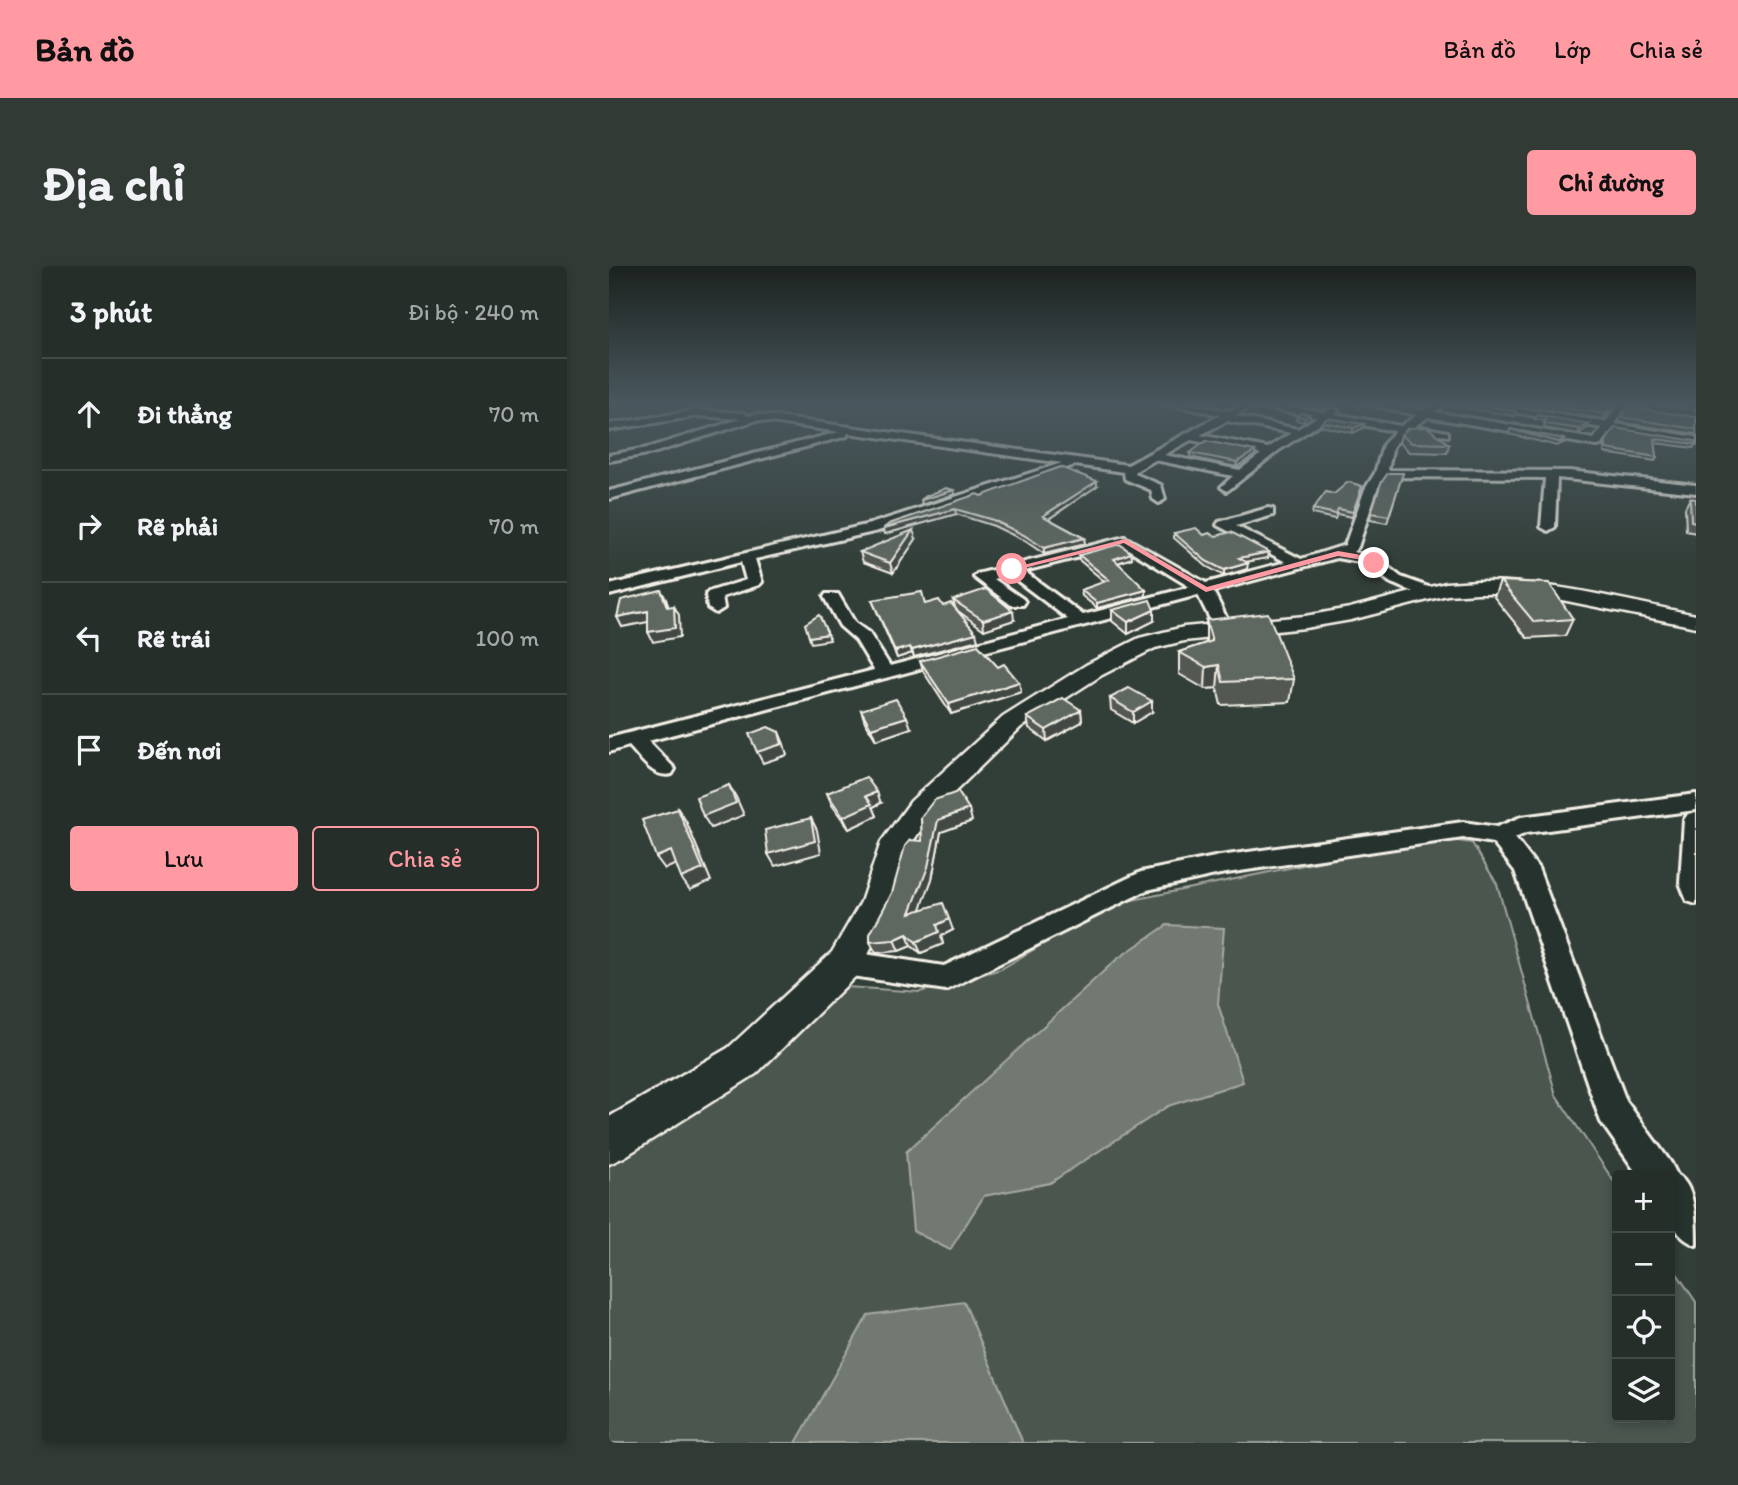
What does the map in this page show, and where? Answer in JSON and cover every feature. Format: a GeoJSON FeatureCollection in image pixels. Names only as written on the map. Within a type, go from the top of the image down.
{"type":"FeatureCollection","features":[{"type":"Feature","properties":{"kind":"street"},"geometry":{"type":"LineString","coordinates":[[609,495],[751,458]]}},
{"type":"Feature","properties":{"kind":"street"},"geometry":{"type":"LineString","coordinates":[[1054,458],[1131,469],[1153,458]]}},
{"type":"Feature","properties":{"kind":"street"},"geometry":{"type":"LineString","coordinates":[[1160,458],[1242,474]]}},
{"type":"Feature","properties":{"kind":"street"},"geometry":{"type":"LineString","coordinates":[[1227,487],[1262,458]]}},
{"type":"Feature","properties":{"kind":"street"},"geometry":{"type":"LineString","coordinates":[[1351,553],[1371,489],[1381,472],[1385,458]]}},
{"type":"Feature","properties":{"kind":"street"},"geometry":{"type":"LineString","coordinates":[[609,590],[897,521],[1077,461]]}},
{"type":"Feature","properties":{"kind":"street"},"geometry":{"type":"LineString","coordinates":[[1131,469],[1129,477],[1157,488],[1159,499]]}},
{"type":"Feature","properties":{"kind":"street"},"geometry":{"type":"LineString","coordinates":[[1381,472],[1464,479],[1551,475],[1600,477],[1696,489]]}},
{"type":"Feature","properties":{"kind":"street"},"geometry":{"type":"LineString","coordinates":[[1548,527],[1551,475]]}},
{"type":"Feature","properties":{"kind":"street"},"geometry":{"type":"LineString","coordinates":[[1268,512],[1224,524],[1300,564]]}},
{"type":"Feature","properties":{"kind":"street"},"geometry":{"type":"LineString","coordinates":[[1017,602],[982,576],[1125,541],[1204,590],[1224,631]]}},
{"type":"Feature","properties":{"kind":"street"},"geometry":{"type":"LineString","coordinates":[[609,745],[1300,564],[1351,553],[1396,580],[1431,593]]}},
{"type":"Feature","properties":{"kind":"street"},"geometry":{"type":"LineString","coordinates":[[716,608],[714,595],[754,582],[747,556]]}},
{"type":"Feature","properties":{"kind":"street"},"geometry":{"type":"LineString","coordinates":[[1012,569],[1082,622]]}},
{"type":"Feature","properties":{"kind":"street"},"geometry":{"type":"LineString","coordinates":[[609,1142],[741,1061],[845,962],[877,904],[895,842],[921,808],[1012,722],[1094,670],[1147,643],[1184,634],[1351,614],[1431,593],[1467,587],[1511,587],[1603,601],[1696,621]]}},
{"type":"Feature","properties":{"kind":"street"},"geometry":{"type":"LineString","coordinates":[[832,597],[848,626],[863,637],[884,673]]}},
{"type":"Feature","properties":{"kind":"street"},"geometry":{"type":"LineString","coordinates":[[633,739],[664,769]]}},
{"type":"Feature","properties":{"kind":"street"},"geometry":{"type":"LineString","coordinates":[[845,962],[946,978],[1141,882],[1220,865],[1463,830],[1500,836],[1521,825],[1696,802]]}},
{"type":"Feature","properties":{"kind":"street"},"geometry":{"type":"LineString","coordinates":[[1696,820],[1693,869],[1696,894]]}},
{"type":"Feature","properties":{"kind":"street"},"geometry":{"type":"LineString","coordinates":[[1500,836],[1526,868],[1613,1111],[1655,1170]]}},
{"type":"Feature","properties":{"kind":"street"},"geometry":{"type":"LineString","coordinates":[[1675,1197],[1696,1227]]}},
{"type":"Feature","properties":{"kind":"shaded area"},"geometry":{"type":"Polygon","coordinates":[[[1436,838],[1472,843],[1497,884],[1556,1095],[1612,1179],[1612,1422],[1675,1422],[1675,1270],[1696,1302],[1696,1443],[609,1443],[609,1165],[778,1045],[847,987],[920,992],[1001,969],[1108,905],[1436,838]]]}},
{"type":"Feature","properties":{"kind":"shaded area"},"geometry":{"type":"Polygon","coordinates":[[[1167,925],[1224,928],[1218,1004],[1243,1082],[1168,1106],[1050,1183],[984,1196],[950,1250],[913,1231],[906,1152],[1117,959],[1167,925]]]}},
{"type":"Feature","properties":{"kind":"shaded area"},"geometry":{"type":"Polygon","coordinates":[[[964,1302],[1023,1443],[796,1443],[868,1315],[964,1302]]]}},
{"type":"Feature","properties":{"kind":"building"},"geometry":{"type":"Polygon","coordinates":[[[1216,458],[1244,458],[1237,462],[1216,458]]]}},
{"type":"Feature","properties":{"kind":"building"},"geometry":{"type":"Polygon","coordinates":[[[1060,467],[1097,481],[1043,516],[1084,538],[1044,548],[993,520],[955,509],[884,528],[889,524],[977,494],[981,496],[1060,467]]]}},
{"type":"Feature","properties":{"kind":"building"},"geometry":{"type":"Polygon","coordinates":[[[1388,473],[1403,473],[1389,516],[1371,513],[1381,483],[1388,473]]]}},
{"type":"Feature","properties":{"kind":"building"},"geometry":{"type":"Polygon","coordinates":[[[1348,482],[1362,486],[1353,512],[1338,509],[1336,514],[1313,509],[1326,492],[1334,494],[1348,482]]]}},
{"type":"Feature","properties":{"kind":"building"},"geometry":{"type":"Polygon","coordinates":[[[946,488],[954,490],[921,500],[926,496],[946,488]]]}},
{"type":"Feature","properties":{"kind":"building"},"geometry":{"type":"Polygon","coordinates":[[[1690,498],[1696,499],[1696,522],[1691,521],[1690,498]]]}},
{"type":"Feature","properties":{"kind":"building"},"geometry":{"type":"Polygon","coordinates":[[[1196,528],[1204,535],[1209,533],[1216,536],[1231,532],[1269,552],[1239,558],[1248,563],[1224,570],[1206,561],[1174,533],[1196,528]]]}},
{"type":"Feature","properties":{"kind":"building"},"geometry":{"type":"Polygon","coordinates":[[[913,530],[890,563],[860,552],[913,530]]]}},
{"type":"Feature","properties":{"kind":"building"},"geometry":{"type":"Polygon","coordinates":[[[1120,544],[1131,553],[1114,559],[1146,590],[1097,603],[1081,590],[1109,580],[1079,555],[1120,544]]]}},
{"type":"Feature","properties":{"kind":"building"},"geometry":{"type":"Polygon","coordinates":[[[1500,581],[1549,583],[1573,619],[1534,622],[1500,581]]]}},
{"type":"Feature","properties":{"kind":"building"},"geometry":{"type":"Polygon","coordinates":[[[986,589],[1013,611],[983,620],[953,600],[986,589]]]}},
{"type":"Feature","properties":{"kind":"building"},"geometry":{"type":"Polygon","coordinates":[[[661,590],[667,607],[674,606],[675,628],[648,632],[648,611],[617,617],[621,600],[661,590]]]}},
{"type":"Feature","properties":{"kind":"building"},"geometry":{"type":"Polygon","coordinates":[[[922,592],[925,604],[939,600],[943,606],[951,603],[976,633],[912,650],[910,647],[895,651],[872,600],[922,592]]]}},
{"type":"Feature","properties":{"kind":"building"},"geometry":{"type":"Polygon","coordinates":[[[1150,600],[1154,610],[1128,622],[1112,610],[1150,600]]]}},
{"type":"Feature","properties":{"kind":"building"},"geometry":{"type":"Polygon","coordinates":[[[1268,613],[1294,679],[1223,682],[1219,665],[1206,667],[1179,652],[1212,641],[1206,620],[1268,613]]]}},
{"type":"Feature","properties":{"kind":"building"},"geometry":{"type":"Polygon","coordinates":[[[819,615],[828,634],[809,637],[805,624],[819,615]]]}},
{"type":"Feature","properties":{"kind":"building"},"geometry":{"type":"Polygon","coordinates":[[[978,645],[998,667],[1004,664],[1019,682],[949,704],[920,661],[978,645]]]}},
{"type":"Feature","properties":{"kind":"building"},"geometry":{"type":"Polygon","coordinates":[[[1129,688],[1152,701],[1133,712],[1110,698],[1129,688]]]}},
{"type":"Feature","properties":{"kind":"building"},"geometry":{"type":"Polygon","coordinates":[[[1063,698],[1081,710],[1046,730],[1027,717],[1063,698]]]}},
{"type":"Feature","properties":{"kind":"building"},"geometry":{"type":"Polygon","coordinates":[[[896,699],[907,717],[871,728],[861,710],[896,699]]]}},
{"type":"Feature","properties":{"kind":"building"},"geometry":{"type":"Polygon","coordinates":[[[768,727],[779,732],[782,744],[757,752],[749,734],[768,727]]]}},
{"type":"Feature","properties":{"kind":"building"},"geometry":{"type":"Polygon","coordinates":[[[866,777],[877,792],[866,796],[872,804],[843,817],[827,793],[866,777]]]}},
{"type":"Feature","properties":{"kind":"building"},"geometry":{"type":"Polygon","coordinates":[[[729,785],[736,803],[703,816],[696,797],[729,785]]]}},
{"type":"Feature","properties":{"kind":"building"},"geometry":{"type":"Polygon","coordinates":[[[958,792],[969,809],[938,820],[928,867],[910,913],[943,903],[949,919],[937,925],[939,932],[916,942],[907,934],[894,940],[870,942],[870,934],[892,893],[905,846],[910,840],[922,841],[921,817],[934,800],[958,792]]]}},
{"type":"Feature","properties":{"kind":"building"},"geometry":{"type":"Polygon","coordinates":[[[678,809],[703,869],[681,878],[671,851],[656,857],[642,820],[678,809]]]}},
{"type":"Feature","properties":{"kind":"building"},"geometry":{"type":"Polygon","coordinates":[[[811,818],[815,841],[768,854],[765,830],[811,818]]]}},
{"type":"Feature","properties":{"kind":"route"},"geometry":{"type":"LineString","coordinates":[[1012,569],[1125,541],[1160,565],[1206,590],[1338,554],[1357,556],[1374,563]]}}]}
